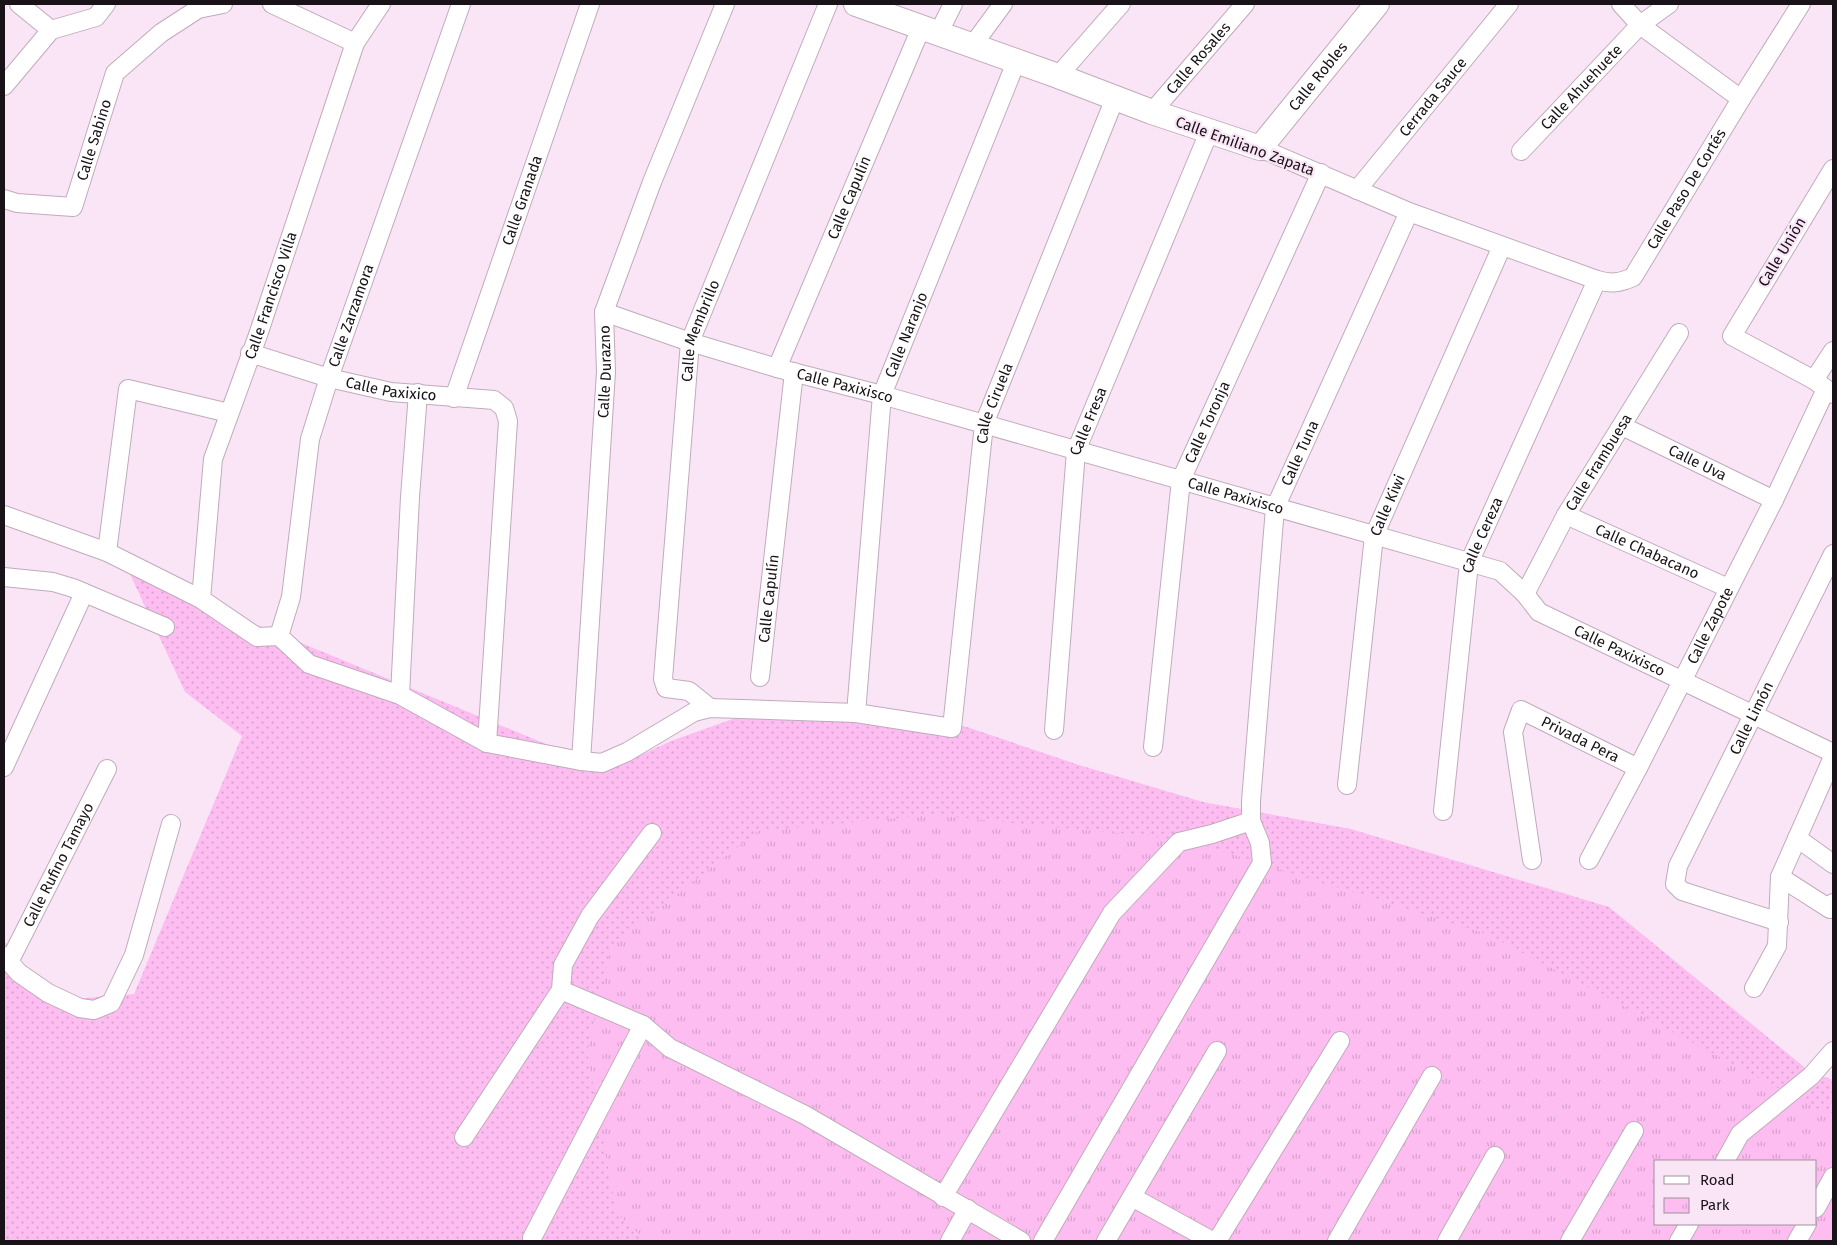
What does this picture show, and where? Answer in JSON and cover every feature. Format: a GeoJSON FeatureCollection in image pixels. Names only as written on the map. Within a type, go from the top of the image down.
{"type":"FeatureCollection","features":[{"type":"Feature","properties":{"kind":"main road","name":"Calle Emiliano Zapata"},"geometry":{"type":"LineString","coordinates":[[856,4],[1058,76],[1152,112],[1260,148]]}},
{"type":"Feature","properties":{"kind":"main road","name":"Calle Robles"},"geometry":{"type":"LineString","coordinates":[[1260,148],[1377,4]]}},
{"type":"Feature","properties":{"kind":"street"},"geometry":{"type":"LineString","coordinates":[[19,4],[51,30]]}},
{"type":"Feature","properties":{"kind":"street","name":"Calle Sabino"},"geometry":{"type":"LineString","coordinates":[[4,199],[17,203],[74,207],[115,73],[161,33],[190,14],[198,9],[223,4]]}},
{"type":"Feature","properties":{"kind":"street"},"geometry":{"type":"LineString","coordinates":[[272,4],[355,43]]}},
{"type":"Feature","properties":{"kind":"street","name":"Calle Francisco Villa"},"geometry":{"type":"LineString","coordinates":[[201,599],[213,459],[258,334],[355,43],[381,4]]}},
{"type":"Feature","properties":{"kind":"street","name":"Calle Zarzamora"},"geometry":{"type":"LineString","coordinates":[[279,636],[291,598],[310,439],[329,378],[461,4]]}},
{"type":"Feature","properties":{"kind":"street","name":"Calle Granada"},"geometry":{"type":"LineString","coordinates":[[454,398],[590,4]]}},
{"type":"Feature","properties":{"kind":"street","name":"Calle Durazno"},"geometry":{"type":"LineString","coordinates":[[581,761],[606,372],[604,312],[652,182],[725,4]]}},
{"type":"Feature","properties":{"kind":"street","name":"Calle Membrillo"},"geometry":{"type":"LineString","coordinates":[[710,708],[689,691],[666,688],[663,679],[690,342],[828,4]]}},
{"type":"Feature","properties":{"kind":"street","name":"Calle Capulín"},"geometry":{"type":"LineString","coordinates":[[760,677],[786,370],[929,31],[953,4]]}},
{"type":"Feature","properties":{"kind":"street"},"geometry":{"type":"LineString","coordinates":[[972,46],[1003,4]]}},
{"type":"Feature","properties":{"kind":"street"},"geometry":{"type":"LineString","coordinates":[[1058,76],[1121,4]]}},
{"type":"Feature","properties":{"kind":"street","name":"Calle Rosales"},"geometry":{"type":"LineString","coordinates":[[1152,112],[1244,4]]}},
{"type":"Feature","properties":{"kind":"street","name":"Cerrada Sauce"},"geometry":{"type":"LineString","coordinates":[[1357,190],[1509,4]]}},
{"type":"Feature","properties":{"kind":"street"},"geometry":{"type":"LineString","coordinates":[[1621,4],[1640,24],[1741,99]]}},
{"type":"Feature","properties":{"kind":"street","name":"Calle Ahuehuete"},"geometry":{"type":"LineString","coordinates":[[1521,151],[1640,24],[1669,4]]}},
{"type":"Feature","properties":{"kind":"street","name":"Calle Paso De Cortés"},"geometry":{"type":"LineString","coordinates":[[1633,277],[1801,4]]}},
{"type":"Feature","properties":{"kind":"street"},"geometry":{"type":"LineString","coordinates":[[4,86],[51,30],[101,10]]}},
{"type":"Feature","properties":{"kind":"street","name":"Calle Naranjo"},"geometry":{"type":"LineString","coordinates":[[856,713],[882,395],[1016,62]]}},
{"type":"Feature","properties":{"kind":"street","name":"Calle Ciruela"},"geometry":{"type":"LineString","coordinates":[[856,713],[952,728],[984,424],[1115,98]]}},
{"type":"Feature","properties":{"kind":"street","name":"Calle Fresa"},"geometry":{"type":"LineString","coordinates":[[1054,730],[1076,451],[1209,132]]}},
{"type":"Feature","properties":{"kind":"street","name":"Calle Emiliano Zapata"},"geometry":{"type":"LineString","coordinates":[[1260,148],[1409,212],[1597,280],[1608,283],[1620,283],[1633,277]]}},
{"type":"Feature","properties":{"kind":"street","name":"Calle Unión"},"geometry":{"type":"LineString","coordinates":[[1824,388],[1732,336],[1833,169]]}},
{"type":"Feature","properties":{"kind":"street","name":"Calle Toronja"},"geometry":{"type":"LineString","coordinates":[[1153,747],[1181,480],[1321,173]]}},
{"type":"Feature","properties":{"kind":"street","name":"Calle Tuna"},"geometry":{"type":"LineString","coordinates":[[1251,821],[1251,801],[1275,508],[1409,212]]}},
{"type":"Feature","properties":{"kind":"street","name":"Calle Kiwi"},"geometry":{"type":"LineString","coordinates":[[1347,785],[1374,536],[1502,246]]}},
{"type":"Feature","properties":{"kind":"street","name":"Calle Cereza"},"geometry":{"type":"LineString","coordinates":[[1443,811],[1469,563],[1597,280]]}},
{"type":"Feature","properties":{"kind":"street","name":"Calle Paxixisco"},"geometry":{"type":"LineString","coordinates":[[604,312],[690,342],[786,370],[882,395],[1500,571],[1525,594],[1539,612],[1833,753]]}},
{"type":"Feature","properties":{"kind":"street","name":"Calle Frambuesa"},"geometry":{"type":"LineString","coordinates":[[1525,594],[1566,515],[1678,333]]}},
{"type":"Feature","properties":{"kind":"street","name":"Calle Zapote"},"geometry":{"type":"LineString","coordinates":[[1589,860],[1638,768],[1774,500],[1824,388],[1833,351]]}},
{"type":"Feature","properties":{"kind":"street","name":"Calle Paxixico"},"geometry":{"type":"LineString","coordinates":[[250,353],[329,378],[391,392],[494,400],[504,408],[508,421],[487,743]]}},
{"type":"Feature","properties":{"kind":"street"},"geometry":{"type":"LineString","coordinates":[[107,552],[128,389],[229,413]]}},
{"type":"Feature","properties":{"kind":"street"},"geometry":{"type":"LineString","coordinates":[[400,695],[410,497],[418,394]]}},
{"type":"Feature","properties":{"kind":"street","name":"Calle Uva"},"geometry":{"type":"LineString","coordinates":[[1622,426],[1774,500]]}},
{"type":"Feature","properties":{"kind":"street"},"geometry":{"type":"LineString","coordinates":[[4,515],[107,552],[201,599],[257,637],[279,636],[309,664],[400,695],[487,743],[581,761],[602,763],[627,752],[694,712],[710,708],[856,713]]}},
{"type":"Feature","properties":{"kind":"street","name":"Calle Chabacano"},"geometry":{"type":"LineString","coordinates":[[1566,515],[1728,588]]}},
{"type":"Feature","properties":{"kind":"street","name":"Calle Limón"},"geometry":{"type":"LineString","coordinates":[[1778,922],[1682,891],[1675,884],[1678,866],[1833,554]]}},
{"type":"Feature","properties":{"kind":"street"},"geometry":{"type":"LineString","coordinates":[[4,578],[53,582],[164,627]]}},
{"type":"Feature","properties":{"kind":"street"},"geometry":{"type":"LineString","coordinates":[[4,767],[84,593]]}},
{"type":"Feature","properties":{"kind":"street","name":"Privada Pera"},"geometry":{"type":"LineString","coordinates":[[1532,860],[1513,732],[1521,710],[1638,768]]}},
{"type":"Feature","properties":{"kind":"street"},"geometry":{"type":"LineString","coordinates":[[1754,988],[1777,946],[1780,877],[1833,757]]}},
{"type":"Feature","properties":{"kind":"street","name":"Calle Rufino Tamayo"},"geometry":{"type":"LineString","coordinates":[[6,959],[107,769]]}},
{"type":"Feature","properties":{"kind":"street"},"geometry":{"type":"LineString","coordinates":[[943,1197],[1112,912],[1179,842],[1212,834],[1251,821],[1260,843],[1262,863],[1043,1241]]}},
{"type":"Feature","properties":{"kind":"street"},"geometry":{"type":"LineString","coordinates":[[6,959],[18,973],[48,993],[80,1008],[94,1010],[111,1003],[134,956],[171,824]]}},
{"type":"Feature","properties":{"kind":"street"},"geometry":{"type":"LineString","coordinates":[[464,1137],[561,990],[562,965],[590,916],[652,833]]}},
{"type":"Feature","properties":{"kind":"street"},"geometry":{"type":"LineString","coordinates":[[1797,838],[1833,864]]}},
{"type":"Feature","properties":{"kind":"street"},"geometry":{"type":"LineString","coordinates":[[1780,877],[1830,908],[1833,903]]}},
{"type":"Feature","properties":{"kind":"street"},"geometry":{"type":"LineString","coordinates":[[561,990],[643,1025],[670,1048],[805,1116],[1021,1241]]}},
{"type":"Feature","properties":{"kind":"street"},"geometry":{"type":"LineString","coordinates":[[532,1238],[643,1025]]}},
{"type":"Feature","properties":{"kind":"street"},"geometry":{"type":"LineString","coordinates":[[1217,1241],[1340,1040]]}},
{"type":"Feature","properties":{"kind":"street"},"geometry":{"type":"LineString","coordinates":[[1106,1241],[1217,1051]]}},
{"type":"Feature","properties":{"kind":"street"},"geometry":{"type":"LineString","coordinates":[[1726,1160],[1740,1134],[1811,1076],[1833,1051]]}},
{"type":"Feature","properties":{"kind":"street"},"geometry":{"type":"LineString","coordinates":[[1337,1241],[1432,1076]]}},
{"type":"Feature","properties":{"kind":"street"},"geometry":{"type":"LineString","coordinates":[[1570,1241],[1634,1131]]}},
{"type":"Feature","properties":{"kind":"street"},"geometry":{"type":"LineString","coordinates":[[1447,1241],[1495,1156]]}},
{"type":"Feature","properties":{"kind":"street"},"geometry":{"type":"LineString","coordinates":[[1817,1206],[1833,1177]]}},
{"type":"Feature","properties":{"kind":"street"},"geometry":{"type":"LineString","coordinates":[[1132,1197],[1212,1241]]}},
{"type":"Feature","properties":{"kind":"street"},"geometry":{"type":"LineString","coordinates":[[950,1241],[968,1209]]}},
{"type":"Feature","properties":{"kind":"street"},"geometry":{"type":"LineString","coordinates":[[1679,1241],[1688,1225]]}},
{"type":"Feature","properties":{"kind":"street"},"geometry":{"type":"LineString","coordinates":[[1796,1241],[1805,1225]]}},
{"type":"Feature","properties":{"kind":"green space"},"geometry":{"type":"Polygon","coordinates":[[[129,572],[609,770],[671,741],[741,716],[955,723],[1079,765],[1203,802],[1351,829],[1609,907],[1809,1071],[1833,1080],[1833,1241],[4,1241],[4,941],[50,1001],[134,994],[242,736],[185,692],[129,572]]]}},
{"type":"Feature","properties":{"kind":"green space"},"geometry":{"type":"Polygon","coordinates":[[[932,815],[1186,840],[1487,934],[1833,1117],[1833,1241],[646,1241],[616,1212],[587,1051],[612,945],[758,831],[932,815]]]}}]}
